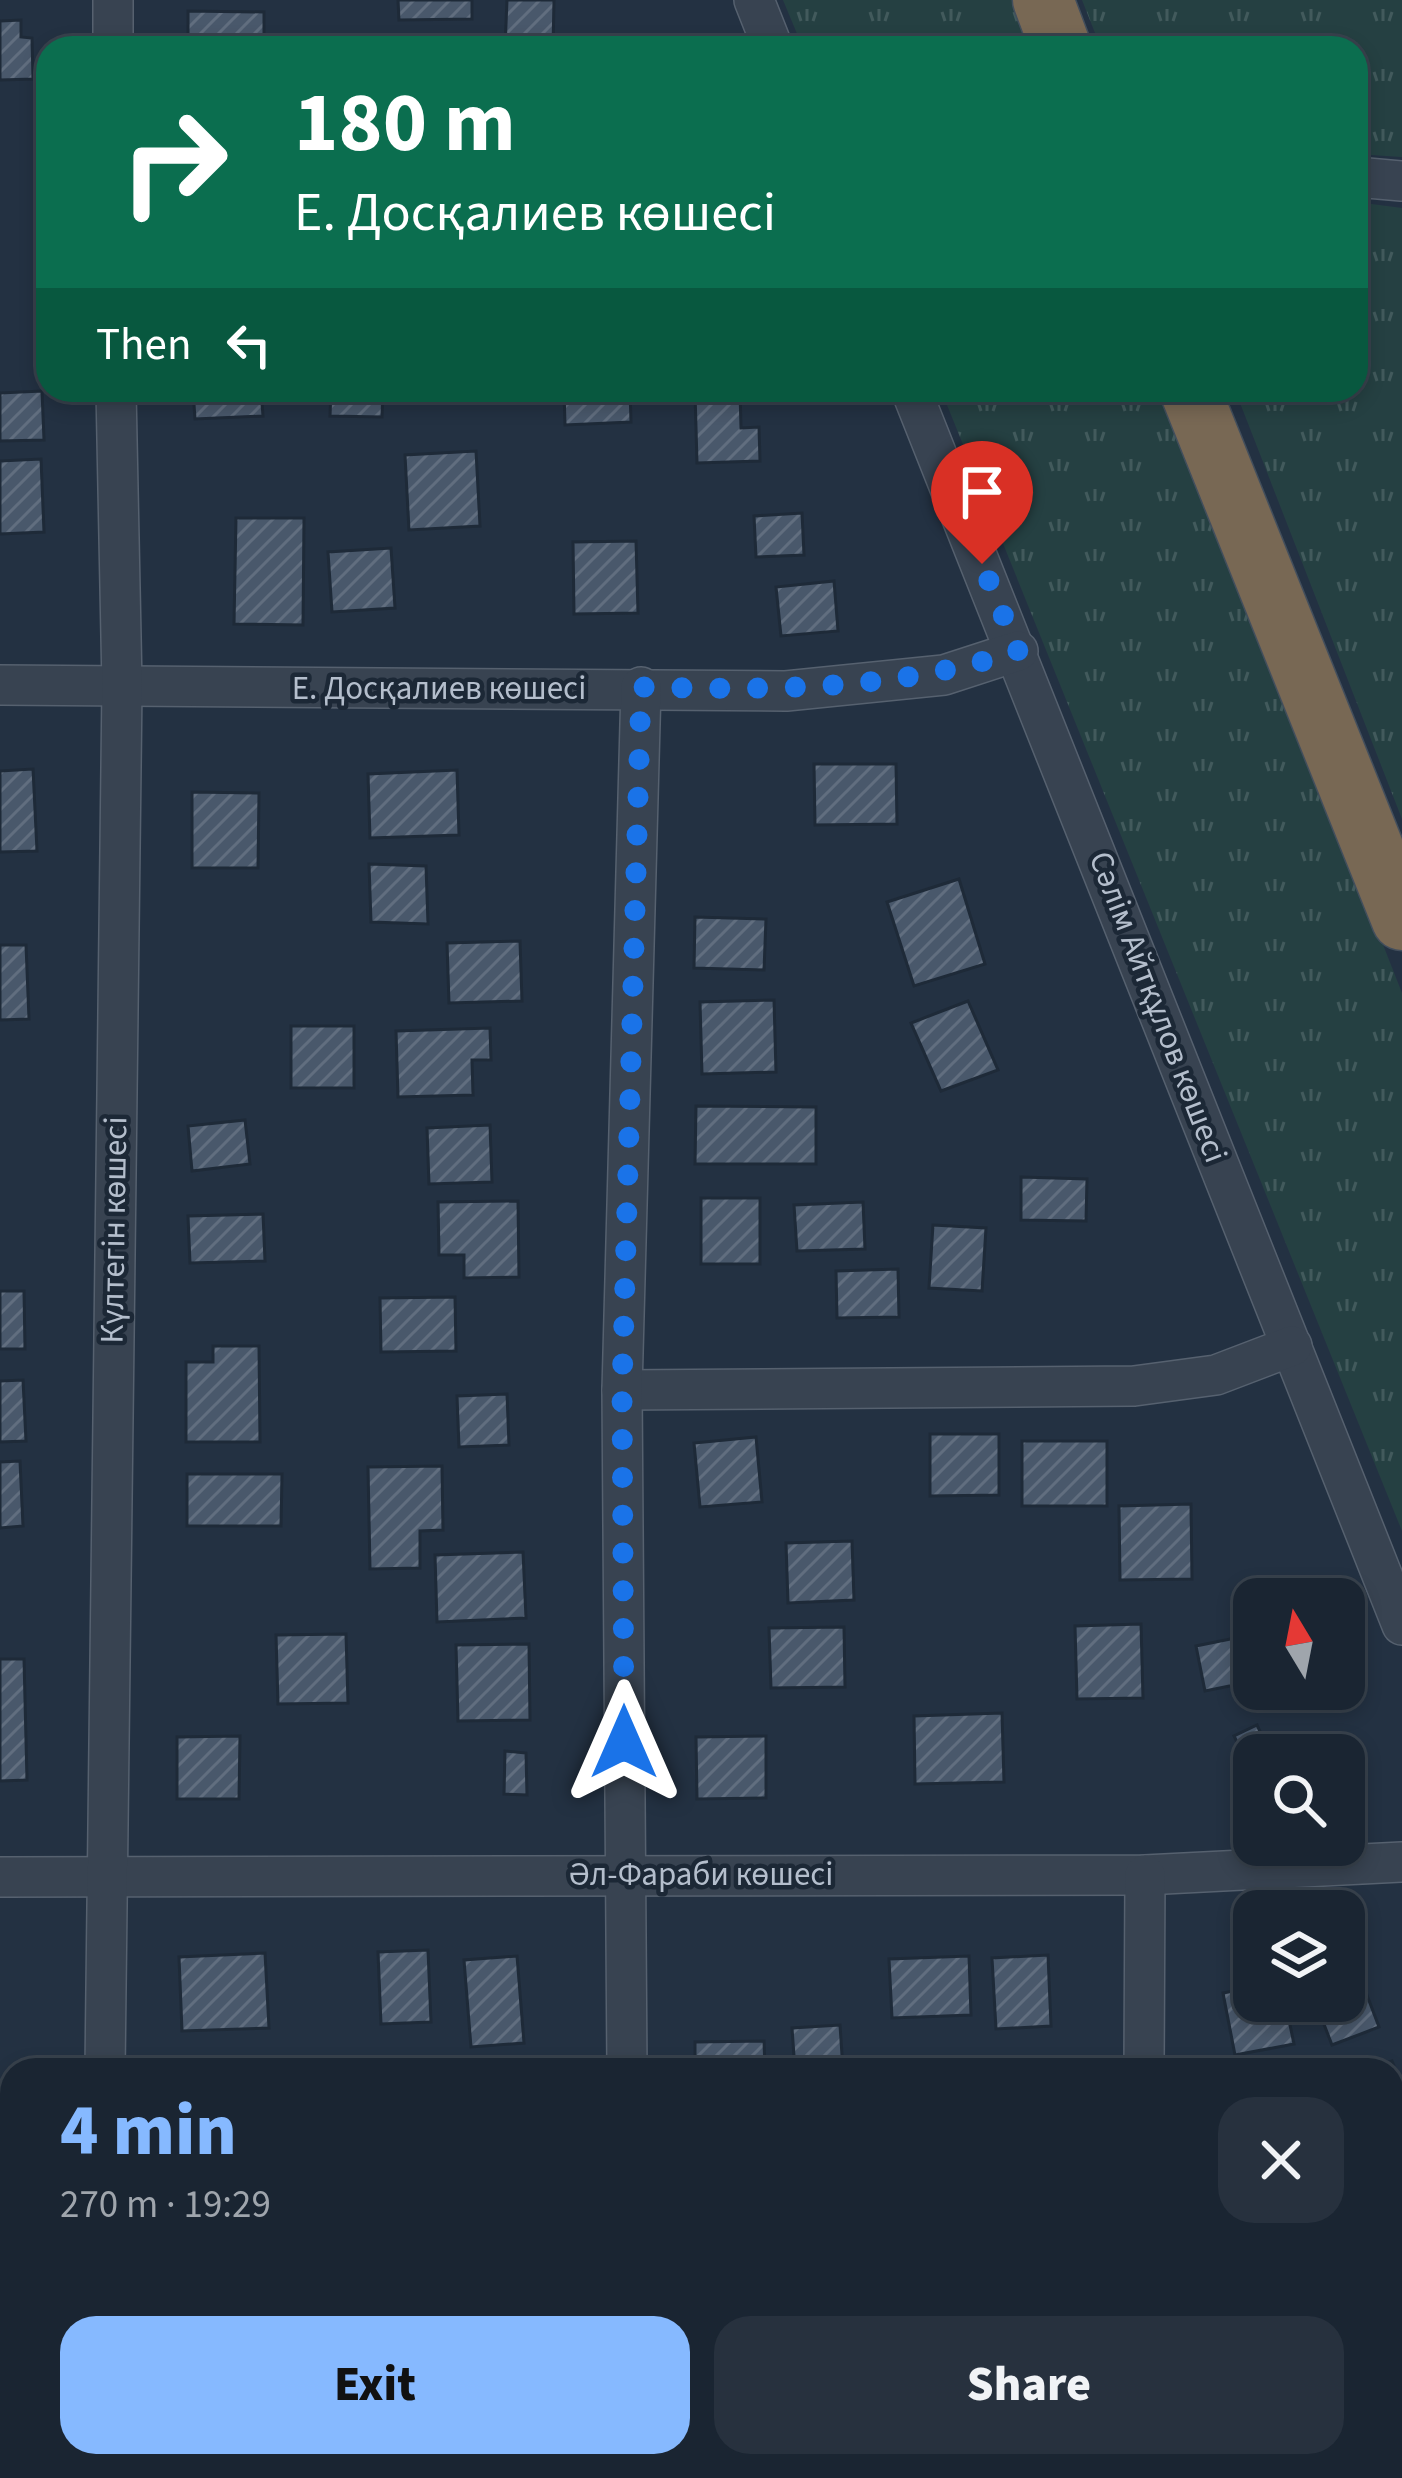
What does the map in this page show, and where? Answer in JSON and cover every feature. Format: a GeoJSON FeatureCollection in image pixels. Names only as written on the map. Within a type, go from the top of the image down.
{"type":"FeatureCollection","features":[{"type":"Feature","properties":{"kind":"highway"},"geometry":{"type":"LineString","coordinates":[[1042,0],[1056,36]]}},
{"type":"Feature","properties":{"kind":"highway"},"geometry":{"type":"LineString","coordinates":[[1195,402],[1402,920]]}},
{"type":"Feature","properties":{"kind":"street"},"geometry":{"type":"LineString","coordinates":[[113,0],[113,36]]}},
{"type":"Feature","properties":{"kind":"street"},"geometry":{"type":"LineString","coordinates":[[754,0],[768,36]]}},
{"type":"Feature","properties":{"kind":"street"},"geometry":{"type":"LineString","coordinates":[[1368,178],[1402,181]]}},
{"type":"Feature","properties":{"kind":"street","name":"Күлтегін көшесі"},"geometry":{"type":"LineString","coordinates":[[105,2058],[103,1878],[122,686],[116,402]]}},
{"type":"Feature","properties":{"kind":"street","name":"Сәлім Айтқұлов көшесі"},"geometry":{"type":"LineString","coordinates":[[916,402],[1402,1625]]}},
{"type":"Feature","properties":{"kind":"street","name":"Е. Досқалиев көшесі"},"geometry":{"type":"LineString","coordinates":[[0,685],[786,691],[944,675],[1018,651]]}},
{"type":"Feature","properties":{"kind":"street"},"geometry":{"type":"LineString","coordinates":[[627,2058],[622,1390],[641,687]]}},
{"type":"Feature","properties":{"kind":"street"},"geometry":{"type":"LineString","coordinates":[[622,1390],[1134,1386],[1216,1375],[1292,1346]]}},
{"type":"Feature","properties":{"kind":"street","name":"Әл-Фараби көшесі"},"geometry":{"type":"LineString","coordinates":[[0,1877],[1145,1875],[1402,1862]]}},
{"type":"Feature","properties":{"kind":"street"},"geometry":{"type":"LineString","coordinates":[[1144,2058],[1145,1875]]}},
{"type":"Feature","properties":{"kind":"green space"},"geometry":{"type":"Polygon","coordinates":[[[783,0],[1012,0],[1026,36],[798,36],[783,0]]]}},
{"type":"Feature","properties":{"kind":"green space"},"geometry":{"type":"Polygon","coordinates":[[[1082,0],[1402,0],[1402,157],[1368,155],[1368,36],[1096,36],[1082,0]]]}},
{"type":"Feature","properties":{"kind":"green space"},"geometry":{"type":"Polygon","coordinates":[[[1368,204],[1402,208],[1402,819],[1240,402],[1368,402],[1368,204]]]}},
{"type":"Feature","properties":{"kind":"green space"},"geometry":{"type":"Polygon","coordinates":[[[946,402],[1170,402],[1402,993],[1402,1531],[946,402]]]}},
{"type":"Feature","properties":{"kind":"building"},"geometry":{"type":"Polygon","coordinates":[[[398,0],[472,0],[472,19],[399,20],[398,0]]]}},
{"type":"Feature","properties":{"kind":"building"},"geometry":{"type":"Polygon","coordinates":[[[507,0],[554,0],[553,36],[506,36],[507,0]]]}},
{"type":"Feature","properties":{"kind":"building"},"geometry":{"type":"Polygon","coordinates":[[[188,11],[264,12],[264,36],[188,36],[188,11]]]}},
{"type":"Feature","properties":{"kind":"building"},"geometry":{"type":"Polygon","coordinates":[[[21,20],[21,37],[32,38],[33,79],[0,80],[0,21],[21,20]]]}},
{"type":"Feature","properties":{"kind":"building"},"geometry":{"type":"Polygon","coordinates":[[[36,391],[36,402],[42,402],[44,440],[0,441],[0,393],[36,391]]]}},
{"type":"Feature","properties":{"kind":"building"},"geometry":{"type":"Polygon","coordinates":[[[194,402],[262,402],[263,416],[195,419],[194,402]]]}},
{"type":"Feature","properties":{"kind":"building"},"geometry":{"type":"Polygon","coordinates":[[[331,402],[383,402],[382,417],[330,416],[331,402]]]}},
{"type":"Feature","properties":{"kind":"building"},"geometry":{"type":"Polygon","coordinates":[[[564,402],[630,402],[631,422],[565,425],[564,402]]]}},
{"type":"Feature","properties":{"kind":"building"},"geometry":{"type":"Polygon","coordinates":[[[695,402],[740,402],[741,428],[759,427],[760,461],[697,463],[695,402]]]}},
{"type":"Feature","properties":{"kind":"building"},"geometry":{"type":"Polygon","coordinates":[[[476,451],[480,526],[409,530],[405,455],[476,451]]]}},
{"type":"Feature","properties":{"kind":"building"},"geometry":{"type":"Polygon","coordinates":[[[41,459],[44,532],[0,534],[0,461],[41,459]]]}},
{"type":"Feature","properties":{"kind":"building"},"geometry":{"type":"Polygon","coordinates":[[[802,513],[804,555],[756,557],[754,516],[802,513]]]}},
{"type":"Feature","properties":{"kind":"building"},"geometry":{"type":"Polygon","coordinates":[[[236,518],[304,518],[303,625],[234,624],[236,518]]]}},
{"type":"Feature","properties":{"kind":"building"},"geometry":{"type":"Polygon","coordinates":[[[636,541],[638,613],[574,614],[573,542],[636,541]]]}},
{"type":"Feature","properties":{"kind":"building"},"geometry":{"type":"Polygon","coordinates":[[[391,548],[395,608],[332,612],[328,552],[391,548]]]}},
{"type":"Feature","properties":{"kind":"building"},"geometry":{"type":"Polygon","coordinates":[[[834,581],[838,631],[781,636],[776,587],[834,581]]]}},
{"type":"Feature","properties":{"kind":"building"},"geometry":{"type":"Polygon","coordinates":[[[814,764],[896,764],[897,824],[815,825],[814,764]]]}},
{"type":"Feature","properties":{"kind":"building"},"geometry":{"type":"Polygon","coordinates":[[[33,769],[37,851],[0,852],[0,771],[33,769]]]}},
{"type":"Feature","properties":{"kind":"building"},"geometry":{"type":"Polygon","coordinates":[[[457,770],[459,835],[370,838],[368,774],[457,770]]]}},
{"type":"Feature","properties":{"kind":"building"},"geometry":{"type":"Polygon","coordinates":[[[192,792],[259,793],[258,868],[192,868],[192,792]]]}},
{"type":"Feature","properties":{"kind":"building"},"geometry":{"type":"Polygon","coordinates":[[[369,864],[426,866],[428,924],[371,922],[369,864]]]}},
{"type":"Feature","properties":{"kind":"building"},"geometry":{"type":"Polygon","coordinates":[[[959,879],[985,964],[914,986],[887,902],[959,879]]]}},
{"type":"Feature","properties":{"kind":"building"},"geometry":{"type":"Polygon","coordinates":[[[695,917],[766,919],[764,970],[694,968],[695,917]]]}},
{"type":"Feature","properties":{"kind":"building"},"geometry":{"type":"Polygon","coordinates":[[[520,941],[522,1001],[449,1003],[447,943],[520,941]]]}},
{"type":"Feature","properties":{"kind":"building"},"geometry":{"type":"Polygon","coordinates":[[[0,945],[26,945],[29,1019],[0,1020],[0,945]]]}},
{"type":"Feature","properties":{"kind":"building"},"geometry":{"type":"Polygon","coordinates":[[[774,1000],[776,1072],[702,1074],[700,1002],[774,1000]]]}},
{"type":"Feature","properties":{"kind":"building"},"geometry":{"type":"Polygon","coordinates":[[[968,1001],[998,1070],[941,1091],[911,1023],[968,1001]]]}},
{"type":"Feature","properties":{"kind":"building"},"geometry":{"type":"Polygon","coordinates":[[[291,1026],[354,1026],[354,1088],[291,1088],[291,1026]]]}},
{"type":"Feature","properties":{"kind":"building"},"geometry":{"type":"Polygon","coordinates":[[[490,1028],[491,1060],[472,1060],[473,1095],[398,1097],[396,1031],[490,1028]]]}},
{"type":"Feature","properties":{"kind":"building"},"geometry":{"type":"Polygon","coordinates":[[[696,1106],[816,1107],[816,1164],[695,1164],[696,1106]]]}},
{"type":"Feature","properties":{"kind":"building"},"geometry":{"type":"Polygon","coordinates":[[[245,1120],[250,1164],[192,1171],[188,1126],[245,1120]]]}},
{"type":"Feature","properties":{"kind":"building"},"geometry":{"type":"Polygon","coordinates":[[[490,1125],[492,1182],[429,1184],[427,1128],[490,1125]]]}},
{"type":"Feature","properties":{"kind":"building"},"geometry":{"type":"Polygon","coordinates":[[[1021,1177],[1087,1179],[1086,1221],[1021,1220],[1021,1177]]]}},
{"type":"Feature","properties":{"kind":"building"},"geometry":{"type":"Polygon","coordinates":[[[701,1198],[760,1198],[760,1264],[701,1264],[701,1198]]]}},
{"type":"Feature","properties":{"kind":"building"},"geometry":{"type":"Polygon","coordinates":[[[518,1201],[519,1277],[464,1278],[464,1255],[439,1255],[438,1202],[518,1201]]]}},
{"type":"Feature","properties":{"kind":"building"},"geometry":{"type":"Polygon","coordinates":[[[863,1202],[865,1249],[797,1251],[794,1205],[863,1202]]]}},
{"type":"Feature","properties":{"kind":"building"},"geometry":{"type":"Polygon","coordinates":[[[263,1214],[265,1261],[190,1263],[188,1216],[263,1214]]]}},
{"type":"Feature","properties":{"kind":"building"},"geometry":{"type":"Polygon","coordinates":[[[933,1225],[986,1228],[982,1291],[929,1288],[933,1225]]]}},
{"type":"Feature","properties":{"kind":"building"},"geometry":{"type":"Polygon","coordinates":[[[898,1269],[899,1317],[837,1318],[836,1271],[898,1269]]]}},
{"type":"Feature","properties":{"kind":"building"},"geometry":{"type":"Polygon","coordinates":[[[0,1291],[24,1291],[25,1349],[0,1349],[0,1291]]]}},
{"type":"Feature","properties":{"kind":"building"},"geometry":{"type":"Polygon","coordinates":[[[455,1297],[456,1351],[381,1352],[380,1298],[455,1297]]]}},
{"type":"Feature","properties":{"kind":"building"},"geometry":{"type":"Polygon","coordinates":[[[213,1346],[259,1346],[260,1442],[186,1442],[186,1362],[213,1362],[213,1346]]]}},
{"type":"Feature","properties":{"kind":"building"},"geometry":{"type":"Polygon","coordinates":[[[23,1380],[26,1441],[0,1442],[0,1381],[23,1380]]]}},
{"type":"Feature","properties":{"kind":"building"},"geometry":{"type":"Polygon","coordinates":[[[507,1394],[509,1445],[459,1447],[457,1396],[507,1394]]]}},
{"type":"Feature","properties":{"kind":"building"},"geometry":{"type":"Polygon","coordinates":[[[930,1434],[999,1434],[999,1495],[930,1496],[930,1434]]]}},
{"type":"Feature","properties":{"kind":"building"},"geometry":{"type":"Polygon","coordinates":[[[756,1437],[762,1502],[700,1507],[694,1443],[756,1437]]]}},
{"type":"Feature","properties":{"kind":"building"},"geometry":{"type":"Polygon","coordinates":[[[1022,1441],[1107,1441],[1107,1506],[1022,1506],[1022,1441]]]}},
{"type":"Feature","properties":{"kind":"building"},"geometry":{"type":"Polygon","coordinates":[[[20,1461],[23,1526],[0,1528],[0,1462],[20,1461]]]}},
{"type":"Feature","properties":{"kind":"building"},"geometry":{"type":"Polygon","coordinates":[[[442,1466],[443,1530],[420,1531],[420,1568],[370,1569],[368,1467],[442,1466]]]}},
{"type":"Feature","properties":{"kind":"building"},"geometry":{"type":"Polygon","coordinates":[[[187,1474],[282,1474],[281,1526],[187,1526],[187,1474]]]}},
{"type":"Feature","properties":{"kind":"building"},"geometry":{"type":"Polygon","coordinates":[[[1191,1504],[1192,1579],[1120,1580],[1119,1506],[1191,1504]]]}},
{"type":"Feature","properties":{"kind":"building"},"geometry":{"type":"Polygon","coordinates":[[[852,1541],[854,1600],[788,1603],[786,1543],[852,1541]]]}},
{"type":"Feature","properties":{"kind":"building"},"geometry":{"type":"Polygon","coordinates":[[[523,1552],[526,1618],[437,1622],[435,1555],[523,1552]]]}},
{"type":"Feature","properties":{"kind":"building"},"geometry":{"type":"Polygon","coordinates":[[[1141,1624],[1143,1698],[1077,1699],[1075,1626],[1141,1624]]]}},
{"type":"Feature","properties":{"kind":"building"},"geometry":{"type":"Polygon","coordinates":[[[844,1627],[845,1687],[771,1688],[769,1628],[844,1627]]]}},
{"type":"Feature","properties":{"kind":"building"},"geometry":{"type":"Polygon","coordinates":[[[346,1634],[348,1703],[278,1704],[276,1635],[346,1634]]]}},
{"type":"Feature","properties":{"kind":"building"},"geometry":{"type":"Polygon","coordinates":[[[1233,1638],[1233,1685],[1205,1691],[1196,1646],[1233,1638]]]}},
{"type":"Feature","properties":{"kind":"building"},"geometry":{"type":"Polygon","coordinates":[[[529,1644],[530,1720],[458,1721],[456,1645],[529,1644]]]}},
{"type":"Feature","properties":{"kind":"building"},"geometry":{"type":"Polygon","coordinates":[[[0,1659],[24,1659],[27,1780],[0,1781],[0,1659]]]}},
{"type":"Feature","properties":{"kind":"building"},"geometry":{"type":"Polygon","coordinates":[[[1002,1713],[1004,1782],[915,1784],[914,1716],[1002,1713]]]}},
{"type":"Feature","properties":{"kind":"building"},"geometry":{"type":"Polygon","coordinates":[[[1257,1725],[1261,1734],[1238,1734],[1257,1725]]]}},
{"type":"Feature","properties":{"kind":"building"},"geometry":{"type":"Polygon","coordinates":[[[240,1736],[239,1799],[177,1799],[177,1737],[240,1736]]]}},
{"type":"Feature","properties":{"kind":"building"},"geometry":{"type":"Polygon","coordinates":[[[766,1736],[766,1798],[697,1799],[696,1737],[766,1736]]]}},
{"type":"Feature","properties":{"kind":"building"},"geometry":{"type":"Polygon","coordinates":[[[505,1751],[526,1753],[527,1795],[504,1794],[505,1751]]]}},
{"type":"Feature","properties":{"kind":"building"},"geometry":{"type":"Polygon","coordinates":[[[428,1950],[431,2022],[381,2024],[378,1952],[428,1950]]]}},
{"type":"Feature","properties":{"kind":"building"},"geometry":{"type":"Polygon","coordinates":[[[265,1953],[269,2028],[182,2031],[179,1957],[265,1953]]]}},
{"type":"Feature","properties":{"kind":"building"},"geometry":{"type":"Polygon","coordinates":[[[1048,1955],[1051,2026],[996,2029],[992,1958],[1048,1955]]]}},
{"type":"Feature","properties":{"kind":"building"},"geometry":{"type":"Polygon","coordinates":[[[517,1956],[524,2043],[471,2047],[464,1960],[517,1956]]]}},
{"type":"Feature","properties":{"kind":"building"},"geometry":{"type":"Polygon","coordinates":[[[969,1956],[971,2015],[892,2018],[889,1959],[969,1956]]]}},
{"type":"Feature","properties":{"kind":"building"},"geometry":{"type":"Polygon","coordinates":[[[1365,1990],[1379,2027],[1332,2045],[1323,2022],[1365,2022],[1365,1990]]]}},
{"type":"Feature","properties":{"kind":"building"},"geometry":{"type":"Polygon","coordinates":[[[1233,1991],[1233,2022],[1289,2022],[1294,2044],[1235,2055],[1223,1993],[1233,1991]]]}},
{"type":"Feature","properties":{"kind":"building"},"geometry":{"type":"Polygon","coordinates":[[[840,2025],[842,2058],[794,2058],[792,2028],[840,2025]]]}},
{"type":"Feature","properties":{"kind":"building"},"geometry":{"type":"Polygon","coordinates":[[[764,2041],[765,2058],[695,2058],[695,2042],[764,2041]]]}},
{"type":"Feature","properties":{"kind":"route"},"geometry":{"type":"LineString","coordinates":[[624,1742],[622,1390],[641,687],[786,691],[944,675],[1018,651],[982,564]]}}]}
